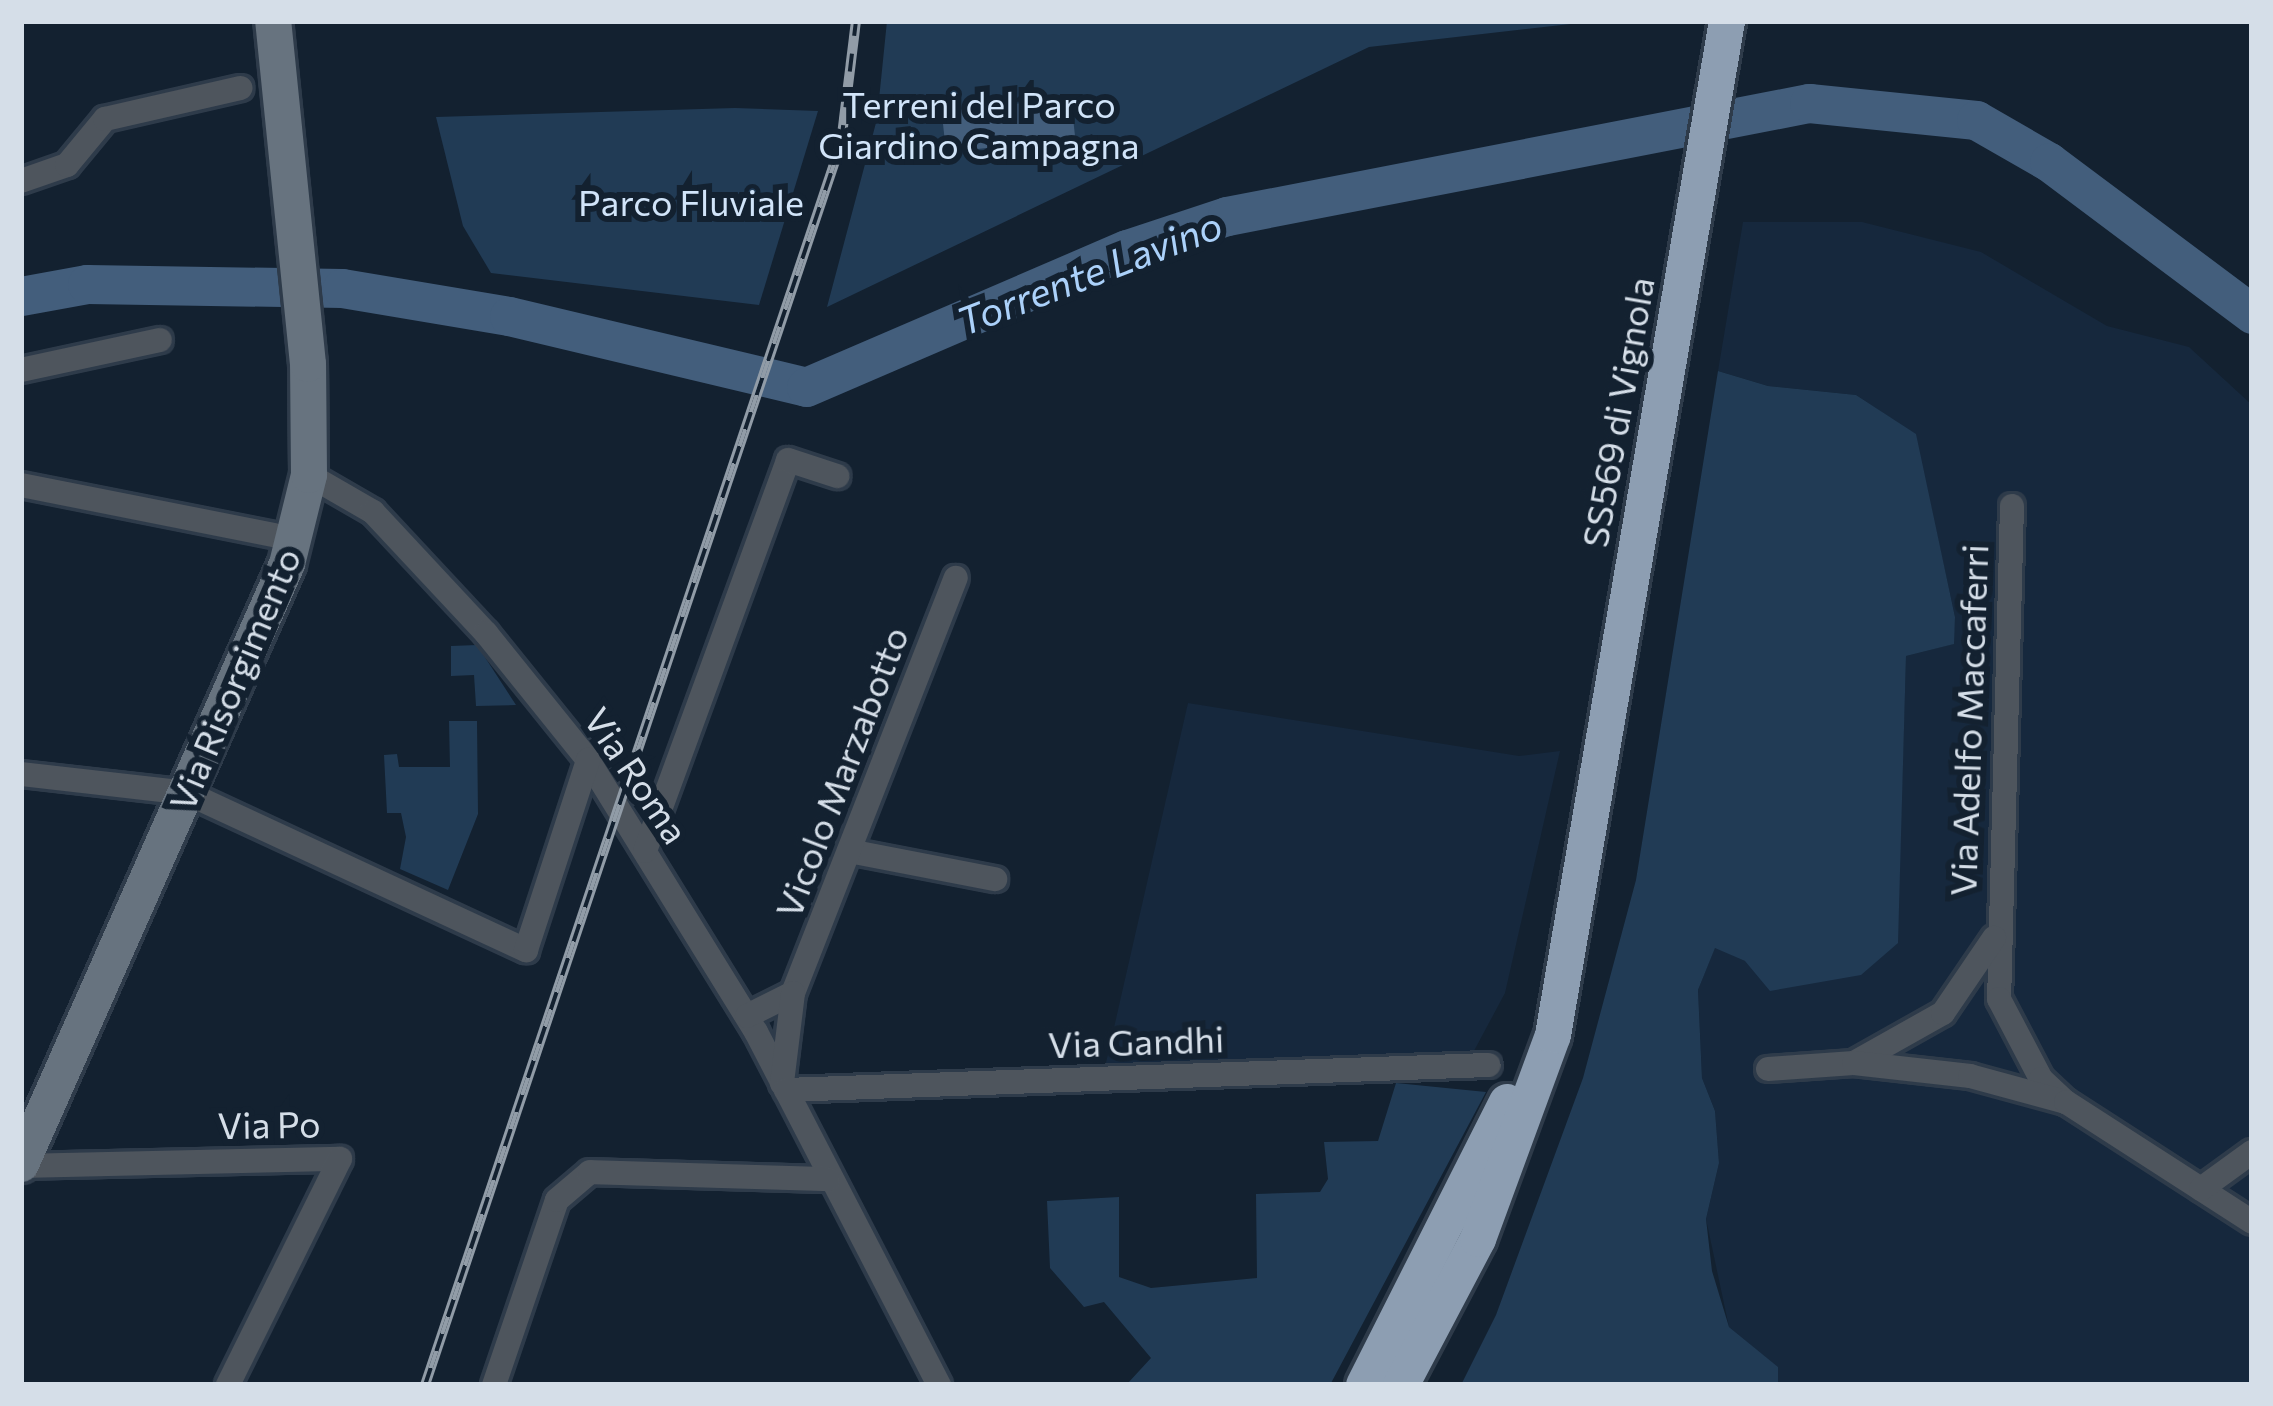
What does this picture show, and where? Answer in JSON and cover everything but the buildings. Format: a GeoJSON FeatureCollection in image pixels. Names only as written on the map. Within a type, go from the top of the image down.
{"type":"FeatureCollection","features":[{"type":"Feature","properties":{"kind":"highway","name":"SS569 di Vignola"},"geometry":{"type":"LineString","coordinates":[[1401,1385],[1478,1239],[1553,1035],[1727,21]]}},
{"type":"Feature","properties":{"kind":"highway","name":"SS569 di Vignola"},"geometry":{"type":"LineString","coordinates":[[1364,1385],[1528,1056],[1590,817]]}},
{"type":"Feature","properties":{"kind":"main road","name":"Via Risorgimento"},"geometry":{"type":"LineString","coordinates":[[21,1165],[287,564],[309,476],[308,364],[293,190],[272,82],[273,21]]}},
{"type":"Feature","properties":{"kind":"street"},"geometry":{"type":"LineString","coordinates":[[21,181],[67,165],[105,119],[240,88]]}},
{"type":"Feature","properties":{"kind":"street"},"geometry":{"type":"LineString","coordinates":[[21,370],[160,340]]}},
{"type":"Feature","properties":{"kind":"street"},"geometry":{"type":"LineString","coordinates":[[645,851],[788,460],[837,476]]}},
{"type":"Feature","properties":{"kind":"street","name":"Via Roma"},"geometry":{"type":"LineString","coordinates":[[309,476],[373,512],[486,633],[588,760],[747,1016],[939,1385]]}},
{"type":"Feature","properties":{"kind":"street","name":"Via Risorgimento"},"geometry":{"type":"LineString","coordinates":[[21,484],[274,535]]}},
{"type":"Feature","properties":{"kind":"street","name":"Via Adelfo Maccaferri"},"geometry":{"type":"LineString","coordinates":[[2012,506],[1995,936],[1999,999],[2014,1035],[2066,1102]]}},
{"type":"Feature","properties":{"kind":"street","name":"Vicolo Marzabotto"},"geometry":{"type":"LineString","coordinates":[[784,1086],[793,993],[956,578]]}},
{"type":"Feature","properties":{"kind":"street"},"geometry":{"type":"LineString","coordinates":[[21,774],[188,793],[526,950],[573,822],[588,760]]}},
{"type":"Feature","properties":{"kind":"street"},"geometry":{"type":"LineString","coordinates":[[573,822],[596,807],[613,807]]}},
{"type":"Feature","properties":{"kind":"street"},"geometry":{"type":"LineString","coordinates":[[849,850],[995,879]]}},
{"type":"Feature","properties":{"kind":"street","name":"Via Adelfo Maccaferri"},"geometry":{"type":"LineString","coordinates":[[1854,1064],[1942,1012],[1995,936]]}},
{"type":"Feature","properties":{"kind":"street"},"geometry":{"type":"LineString","coordinates":[[747,1016],[793,993]]}},
{"type":"Feature","properties":{"kind":"street"},"geometry":{"type":"LineString","coordinates":[[1768,1069],[1854,1064],[1970,1076],[2066,1102],[2252,1222]]}},
{"type":"Feature","properties":{"kind":"street","name":"Via Gandhi"},"geometry":{"type":"LineString","coordinates":[[784,1086],[1489,1065]]}},
{"type":"Feature","properties":{"kind":"street"},"geometry":{"type":"LineString","coordinates":[[2201,1189],[2252,1152]]}},
{"type":"Feature","properties":{"kind":"street","name":"Via Po"},"geometry":{"type":"LineString","coordinates":[[21,1165],[340,1159],[228,1385]]}},
{"type":"Feature","properties":{"kind":"street"},"geometry":{"type":"LineString","coordinates":[[494,1385],[557,1200],[590,1172],[828,1179]]}},
{"type":"Feature","properties":{"kind":"shaded area"},"geometry":{"type":"Polygon","coordinates":[[[1071,98],[1075,139],[946,152],[942,112],[1071,98]]]}},
{"type":"Feature","properties":{"kind":"shaded area"},"geometry":{"type":"Polygon","coordinates":[[[1743,222],[1862,222],[1981,252],[2107,326],[2189,347],[2252,405],[2252,1385],[1778,1385],[1777,1367],[1729,1327],[1706,1219],[1719,1163],[1715,1111],[1702,1078],[1698,990],[1715,947],[1745,961],[1897,943],[1906,656],[1953,644],[1955,617],[1915,434],[1856,395],[1768,386],[1718,371],[1743,222]]]}},
{"type":"Feature","properties":{"kind":"shaded area"},"geometry":{"type":"Polygon","coordinates":[[[1188,703],[1519,756],[1560,751],[1505,993],[1467,1064],[1100,1089],[1188,703]]]}},
{"type":"Feature","properties":{"kind":"green space","name":"Terreni del Parco Giardino Campagna"},"geometry":{"type":"Polygon","coordinates":[[[887,21],[1597,21],[1369,47],[827,307],[877,119],[887,21]]]}},
{"type":"Feature","properties":{"kind":"green space","name":"Parco Fluviale"},"geometry":{"type":"Polygon","coordinates":[[[735,108],[818,111],[759,305],[491,273],[463,226],[436,117],[735,108]]]}},
{"type":"Feature","properties":{"kind":"green space"},"geometry":{"type":"Polygon","coordinates":[[[1718,371],[1768,386],[1856,395],[1916,434],[1955,617],[1954,644],[1906,656],[1898,943],[1861,975],[1770,991],[1745,961],[1715,948],[1698,990],[1702,1078],[1715,1111],[1719,1163],[1706,1219],[1712,1271],[1729,1327],[1778,1367],[1778,1385],[1461,1385],[1496,1315],[1583,1078],[1636,880],[1718,371]]]}},
{"type":"Feature","properties":{"kind":"green space"},"geometry":{"type":"Polygon","coordinates":[[[477,645],[516,705],[476,706],[474,675],[451,676],[451,646],[477,645]]]}},
{"type":"Feature","properties":{"kind":"green space"},"geometry":{"type":"Polygon","coordinates":[[[449,721],[477,721],[478,814],[448,890],[400,869],[406,837],[401,813],[387,813],[384,755],[397,754],[399,767],[450,767],[449,721]]]}},
{"type":"Feature","properties":{"kind":"green space"},"geometry":{"type":"Polygon","coordinates":[[[1396,1083],[1486,1092],[1330,1385],[1128,1383],[1151,1358],[1104,1302],[1084,1307],[1050,1268],[1047,1201],[1119,1197],[1119,1277],[1151,1288],[1257,1278],[1256,1194],[1320,1192],[1328,1179],[1324,1142],[1378,1141],[1396,1083]]]}},
{"type":"Feature","properties":{"kind":"waterway","name":"Torrente Lavino"},"geometry":{"type":"LineString","coordinates":[[21,296],[87,284],[342,288],[509,316],[806,387],[1127,249],[1227,216],[1809,103],[1976,120],[2049,162],[2252,314]]}},
{"type":"Feature","properties":{"kind":"railway"},"geometry":{"type":"LineString","coordinates":[[425,1385],[841,143],[856,21]]}}]}
